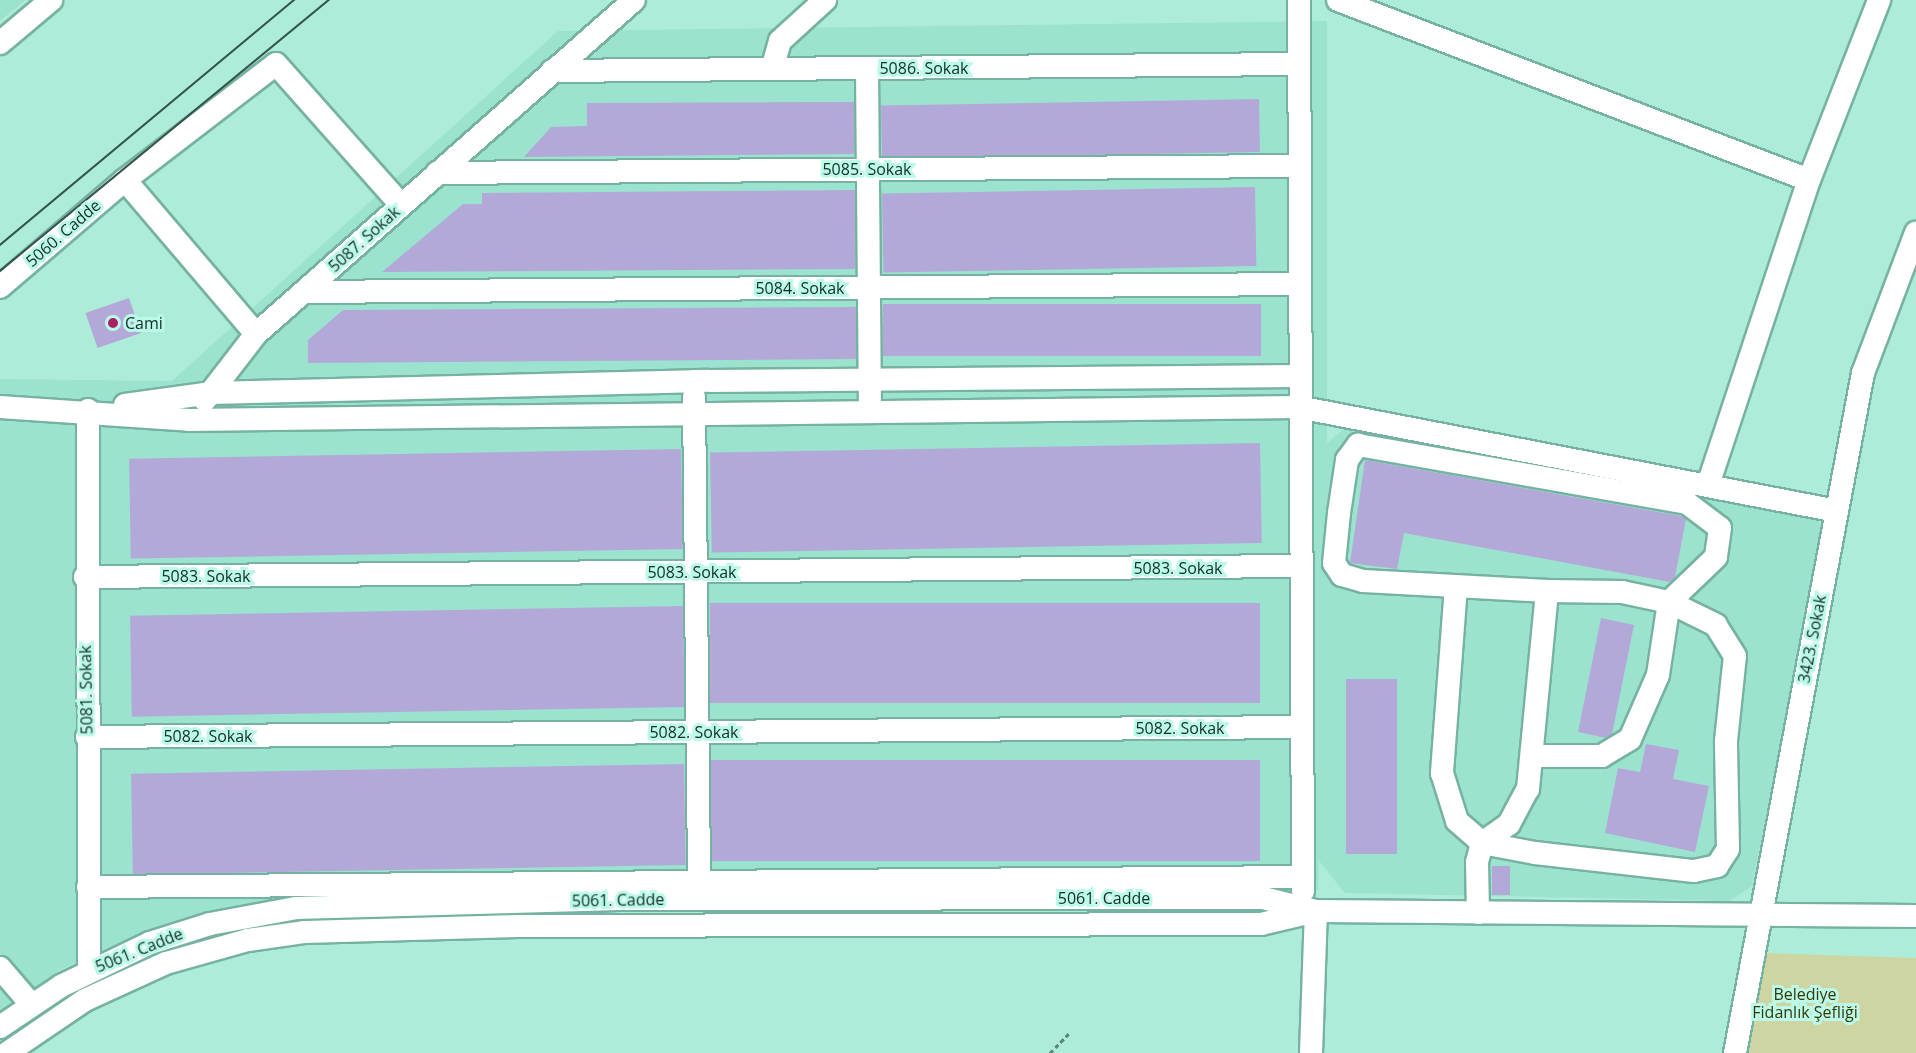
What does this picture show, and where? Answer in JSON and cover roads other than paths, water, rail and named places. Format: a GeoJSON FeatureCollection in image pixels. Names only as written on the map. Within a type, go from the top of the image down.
{"type":"FeatureCollection","features":[{"type":"Feature","properties":{"kind":"street"},"geometry":{"type":"LineString","coordinates":[[0,43],[51,0]]}},
{"type":"Feature","properties":{"kind":"street","name":"5087. Sokak"},"geometry":{"type":"LineString","coordinates":[[189,420],[256,334],[634,0]]}},
{"type":"Feature","properties":{"kind":"street"},"geometry":{"type":"LineString","coordinates":[[772,69],[780,41],[825,0]]}},
{"type":"Feature","properties":{"kind":"street"},"geometry":{"type":"LineString","coordinates":[[1299,0],[1295,64],[1302,877],[1310,909],[1311,1053]]}},
{"type":"Feature","properties":{"kind":"street"},"geometry":{"type":"LineString","coordinates":[[1338,0],[1809,180]]}},
{"type":"Feature","properties":{"kind":"street"},"geometry":{"type":"LineString","coordinates":[[1709,483],[1809,180],[1879,0]]}},
{"type":"Feature","properties":{"kind":"street","name":"5060. Cadde"},"geometry":{"type":"LineString","coordinates":[[0,287],[125,180],[276,64],[402,205]]}},
{"type":"Feature","properties":{"kind":"street","name":"5086. Sokak"},"geometry":{"type":"LineString","coordinates":[[552,71],[1295,64]]}},
{"type":"Feature","properties":{"kind":"street"},"geometry":{"type":"LineString","coordinates":[[867,68],[870,411]]}},
{"type":"Feature","properties":{"kind":"street","name":"5085. Sokak"},"geometry":{"type":"LineString","coordinates":[[437,173],[1296,166]]}},
{"type":"Feature","properties":{"kind":"street"},"geometry":{"type":"LineString","coordinates":[[125,180],[256,334]]}},
{"type":"Feature","properties":{"kind":"street","name":"3423. Sokak"},"geometry":{"type":"LineString","coordinates":[[1735,1053],[1758,918],[1863,373],[1916,232]]}},
{"type":"Feature","properties":{"kind":"street","name":"5084. Sokak"},"geometry":{"type":"LineString","coordinates":[[304,292],[1297,284]]}},
{"type":"Feature","properties":{"kind":"street"},"geometry":{"type":"LineString","coordinates":[[88,410],[210,393],[694,381],[1298,376]]}},
{"type":"Feature","properties":{"kind":"street"},"geometry":{"type":"LineString","coordinates":[[694,381],[698,890]]}},
{"type":"Feature","properties":{"kind":"street"},"geometry":{"type":"LineString","coordinates":[[0,407],[88,410],[189,420],[1298,407],[1709,483],[1837,511]]}},
{"type":"Feature","properties":{"kind":"street","name":"5081. Sokak"},"geometry":{"type":"LineString","coordinates":[[88,410],[85,577],[89,970]]}},
{"type":"Feature","properties":{"kind":"street"},"geometry":{"type":"LineString","coordinates":[[1456,586],[1443,773],[1457,821],[1482,843],[1600,862],[1694,871],[1717,866],[1728,849],[1726,741],[1735,656],[1716,625],[1669,602],[1622,592],[1456,586],[1342,575],[1334,563],[1347,460],[1358,445],[1687,503],[1720,528],[1716,557],[1669,602],[1658,675],[1630,739],[1602,756],[1532,756]]}},
{"type":"Feature","properties":{"kind":"street","name":"5083. Sokak"},"geometry":{"type":"LineString","coordinates":[[85,577],[1300,566]]}},
{"type":"Feature","properties":{"kind":"street"},"geometry":{"type":"LineString","coordinates":[[1482,843],[1509,824],[1528,789],[1547,591]]}},
{"type":"Feature","properties":{"kind":"street","name":"5082. Sokak"},"geometry":{"type":"LineString","coordinates":[[87,737],[1301,727]]}},
{"type":"Feature","properties":{"kind":"street"},"geometry":{"type":"LineString","coordinates":[[1478,913],[1482,843]]}},
{"type":"Feature","properties":{"kind":"street"},"geometry":{"type":"LineString","coordinates":[[88,887],[698,890],[1302,877]]}},
{"type":"Feature","properties":{"kind":"street","name":"5061. Cadde"},"geometry":{"type":"LineString","coordinates":[[0,1027],[31,1004],[89,970],[180,933],[296,908],[698,890],[1263,898],[1310,909]]}},
{"type":"Feature","properties":{"kind":"street"},"geometry":{"type":"LineString","coordinates":[[1310,909],[1758,918],[1916,916]]}},
{"type":"Feature","properties":{"kind":"street","name":"5061. Cadde"},"geometry":{"type":"LineString","coordinates":[[7,1053],[85,1000],[166,963],[248,940],[305,932],[530,926],[1262,924],[1310,909]]}},
{"type":"Feature","properties":{"kind":"street"},"geometry":{"type":"LineString","coordinates":[[0,968],[31,1004]]}},
{"type":"Feature","properties":{"kind":"tram line"},"geometry":{"type":"LineString","coordinates":[[0,245],[294,0]]}},
{"type":"Feature","properties":{"kind":"tram line"},"geometry":{"type":"LineString","coordinates":[[0,271],[329,0]]}},
{"type":"Feature","properties":{"kind":"place","name":"Cami"},"geometry":{"type":"Point","coordinates":[113,323]}},
{"type":"Feature","properties":{"kind":"park label","name":"Belediye Fidanlık Şefliği"},"geometry":{"type":"Point","coordinates":[1805,1003]}}]}
